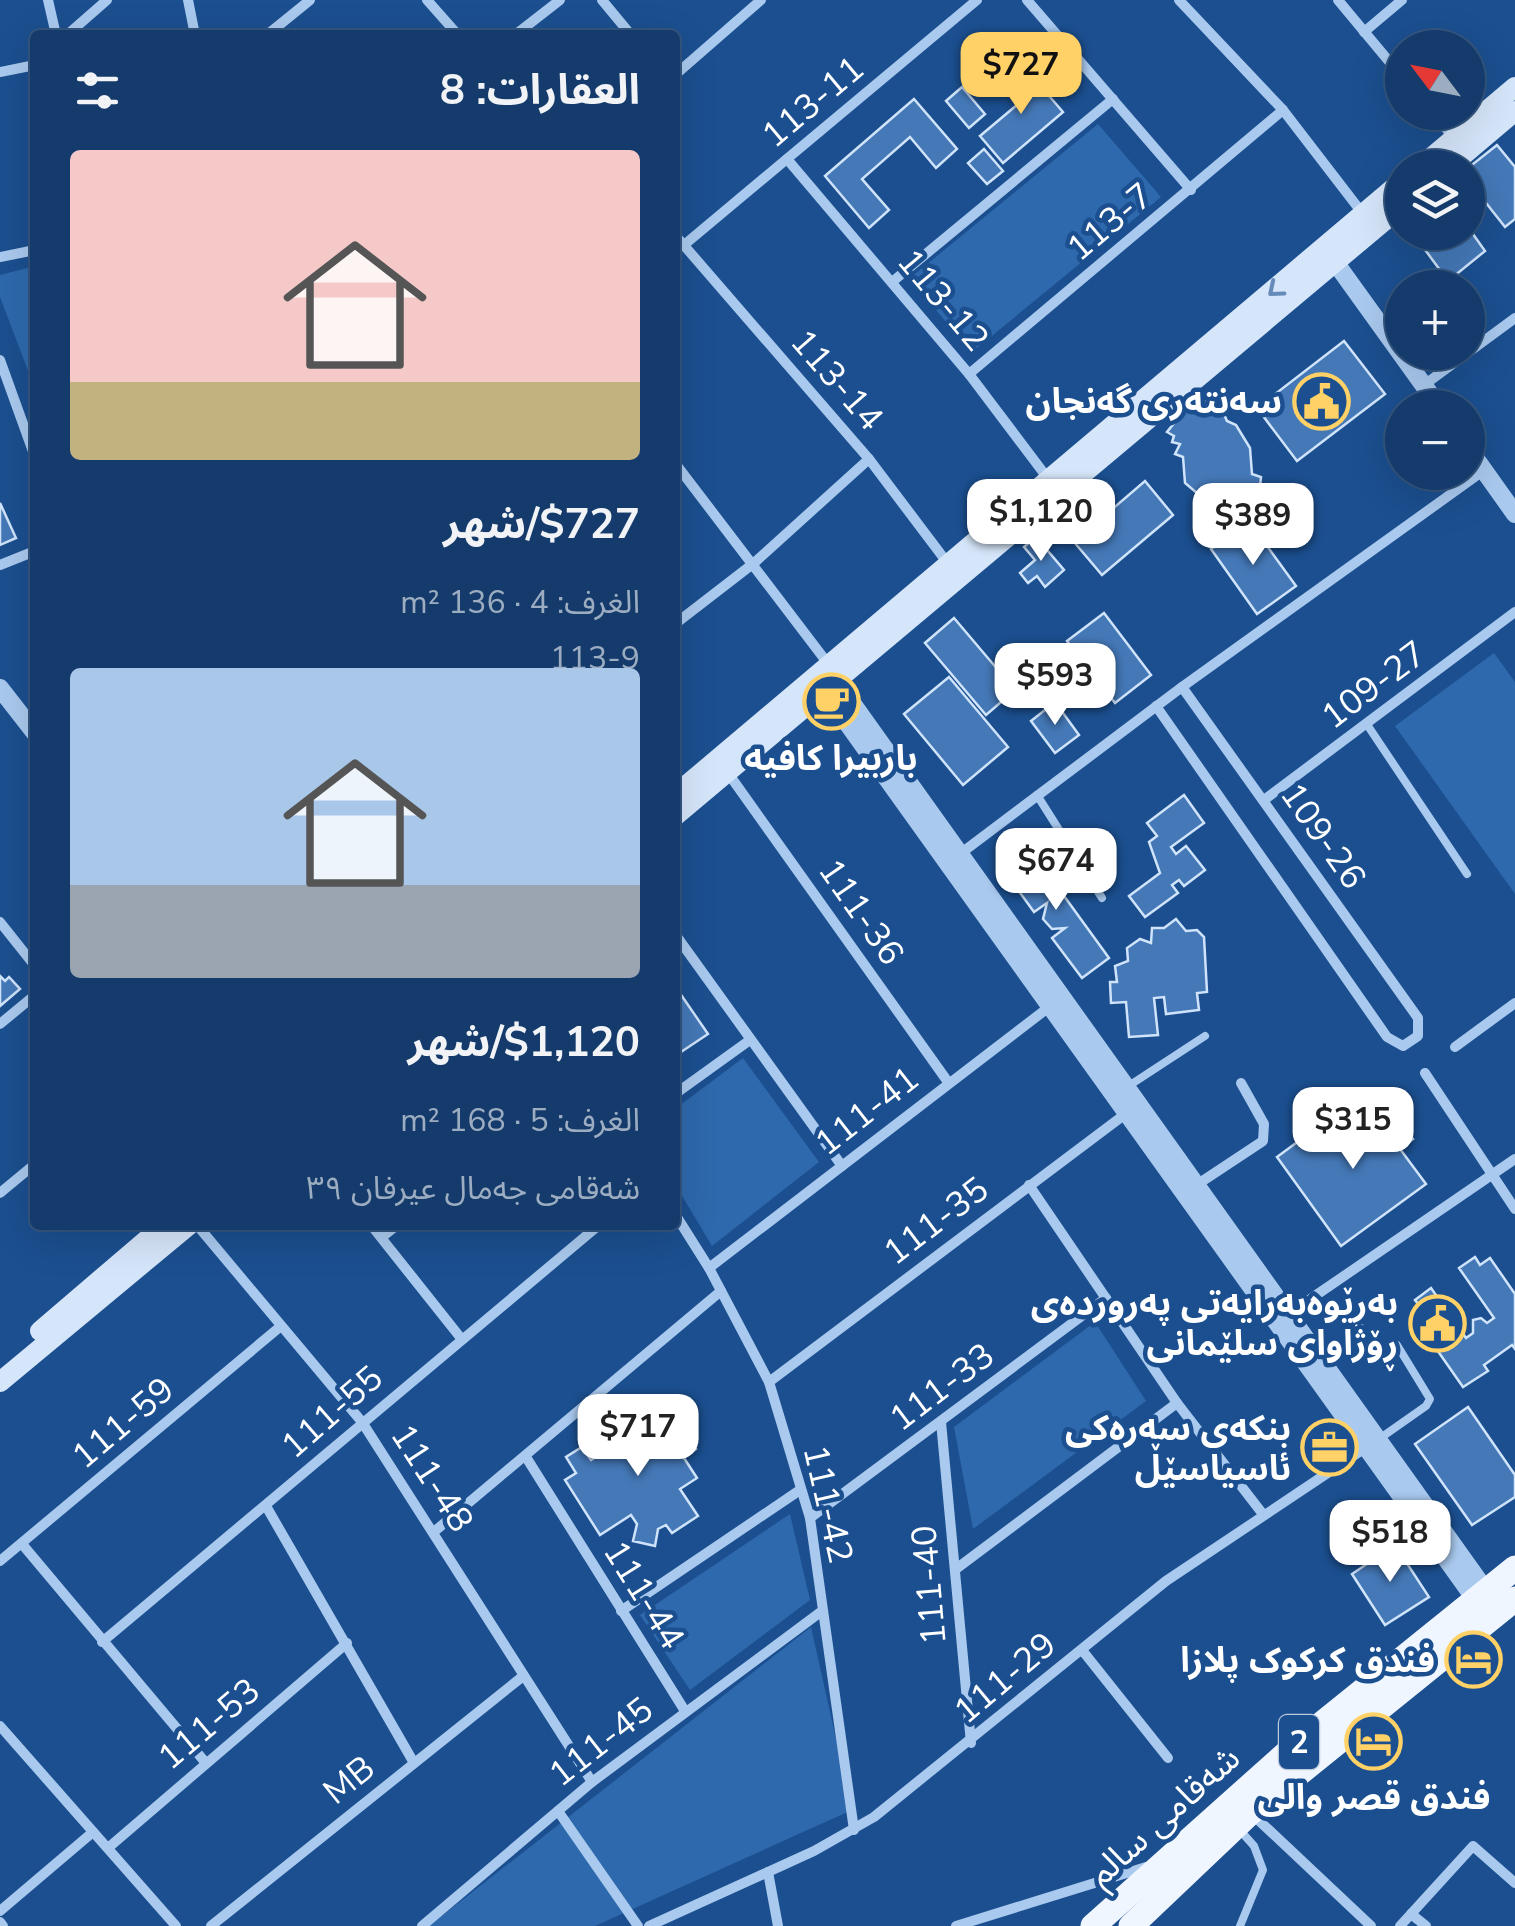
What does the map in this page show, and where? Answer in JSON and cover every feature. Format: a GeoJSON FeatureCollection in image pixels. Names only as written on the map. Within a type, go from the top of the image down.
{"type":"FeatureCollection","features":[{"type":"Feature","properties":{"kind":"main road"},"geometry":{"type":"LineString","coordinates":[[1440,150],[1515,87]]}},
{"type":"Feature","properties":{"kind":"main road"},"geometry":{"type":"LineString","coordinates":[[1469,150],[1515,111]]}},
{"type":"Feature","properties":{"kind":"main road"},"geometry":{"type":"LineString","coordinates":[[680,812],[1329,255],[1363,214],[1385,195]]}},
{"type":"Feature","properties":{"kind":"main road"},"geometry":{"type":"LineString","coordinates":[[680,791],[831,680],[950,566],[1050,481],[1329,255],[1385,217]]}},
{"type":"Feature","properties":{"kind":"main road"},"geometry":{"type":"LineString","coordinates":[[0,1365],[158,1230]]}},
{"type":"Feature","properties":{"kind":"main road"},"geometry":{"type":"LineString","coordinates":[[0,1382],[183,1230]]}},
{"type":"Feature","properties":{"kind":"main road","name":"شەقامی سالم"},"geometry":{"type":"LineString","coordinates":[[1093,1926],[1298,1743],[1515,1568]]}},
{"type":"Feature","properties":{"kind":"main road","name":"شەقامی سالم"},"geometry":{"type":"LineString","coordinates":[[1130,1926],[1243,1819],[1515,1599]]}},
{"type":"Feature","properties":{"kind":"street"},"geometry":{"type":"LineString","coordinates":[[48,0],[55,30]]}},
{"type":"Feature","properties":{"kind":"street"},"geometry":{"type":"LineString","coordinates":[[73,30],[107,0]]}},
{"type":"Feature","properties":{"kind":"street"},"geometry":{"type":"LineString","coordinates":[[188,0],[194,30]]}},
{"type":"Feature","properties":{"kind":"street"},"geometry":{"type":"LineString","coordinates":[[273,30],[310,0]]}},
{"type":"Feature","properties":{"kind":"street"},"geometry":{"type":"LineString","coordinates":[[428,0],[454,30]]}},
{"type":"Feature","properties":{"kind":"street"},"geometry":{"type":"LineString","coordinates":[[521,30],[560,0]]}},
{"type":"Feature","properties":{"kind":"street"},"geometry":{"type":"LineString","coordinates":[[602,0],[627,30]]}},
{"type":"Feature","properties":{"kind":"street"},"geometry":{"type":"LineString","coordinates":[[680,70],[761,0]]}},
{"type":"Feature","properties":{"kind":"street","name":"113-11"},"geometry":{"type":"LineString","coordinates":[[684,245],[977,0]]}},
{"type":"Feature","properties":{"kind":"street"},"geometry":{"type":"LineString","coordinates":[[1026,0],[1191,190]]}},
{"type":"Feature","properties":{"kind":"street"},"geometry":{"type":"LineString","coordinates":[[1179,0],[1283,110],[1363,214]]}},
{"type":"Feature","properties":{"kind":"street"},"geometry":{"type":"LineString","coordinates":[[1338,0],[1385,57]]}},
{"type":"Feature","properties":{"kind":"street"},"geometry":{"type":"LineString","coordinates":[[1364,32],[1402,0]]}},
{"type":"Feature","properties":{"kind":"street"},"geometry":{"type":"LineString","coordinates":[[0,72],[30,66]]}},
{"type":"Feature","properties":{"kind":"street"},"geometry":{"type":"LineString","coordinates":[[892,282],[1112,99]]}},
{"type":"Feature","properties":{"kind":"street","name":"113-7"},"geometry":{"type":"LineString","coordinates":[[969,374],[1283,110]]}},
{"type":"Feature","properties":{"kind":"street"},"geometry":{"type":"LineString","coordinates":[[1447,130],[1454,138]]}},
{"type":"Feature","properties":{"kind":"street","name":"113-12"},"geometry":{"type":"LineString","coordinates":[[787,159],[969,374],[1050,481]]}},
{"type":"Feature","properties":{"kind":"street","name":"113-14"},"geometry":{"type":"LineString","coordinates":[[680,241],[869,459],[950,566]]}},
{"type":"Feature","properties":{"kind":"street"},"geometry":{"type":"LineString","coordinates":[[0,257],[30,251]]}},
{"type":"Feature","properties":{"kind":"street"},"geometry":{"type":"LineString","coordinates":[[1329,255],[1427,390]]}},
{"type":"Feature","properties":{"kind":"street"},"geometry":{"type":"LineString","coordinates":[[1424,385],[1515,318]]}},
{"type":"Feature","properties":{"kind":"street"},"geometry":{"type":"LineString","coordinates":[[0,360],[30,443]]}},
{"type":"Feature","properties":{"kind":"street"},"geometry":{"type":"LineString","coordinates":[[680,620],[754,563],[869,459]]}},
{"type":"Feature","properties":{"kind":"street"},"geometry":{"type":"LineString","coordinates":[[680,469],[754,563],[952,860],[1481,1595]]}},
{"type":"Feature","properties":{"kind":"street"},"geometry":{"type":"LineString","coordinates":[[1485,474],[1515,514]]}},
{"type":"Feature","properties":{"kind":"street"},"geometry":{"type":"LineString","coordinates":[[952,860],[1182,686],[1456,490]]}},
{"type":"Feature","properties":{"kind":"street"},"geometry":{"type":"LineString","coordinates":[[0,565],[30,554]]}},
{"type":"Feature","properties":{"kind":"street","name":"109-27"},"geometry":{"type":"LineString","coordinates":[[1264,800],[1368,726],[1515,612]]}},
{"type":"Feature","properties":{"kind":"street","name":"109-26"},"geometry":{"type":"LineString","coordinates":[[1156,706],[1387,1036],[1394,1043],[1412,1043],[1418,1036],[1418,1018],[1182,686]]}},
{"type":"Feature","properties":{"kind":"street"},"geometry":{"type":"LineString","coordinates":[[0,688],[30,727]]}},
{"type":"Feature","properties":{"kind":"street","name":"111-36"},"geometry":{"type":"LineString","coordinates":[[728,773],[948,1082]]}},
{"type":"Feature","properties":{"kind":"street"},"geometry":{"type":"LineString","coordinates":[[0,922],[30,960]]}},
{"type":"Feature","properties":{"kind":"street"},"geometry":{"type":"LineString","coordinates":[[680,941],[842,1166]]}},
{"type":"Feature","properties":{"kind":"street"},"geometry":{"type":"LineString","coordinates":[[0,1024],[30,999]]}},
{"type":"Feature","properties":{"kind":"street"},"geometry":{"type":"LineString","coordinates":[[1055,1002],[1127,1088],[1131,1110],[1194,1186],[1371,1444]]}},
{"type":"Feature","properties":{"kind":"street","name":"111-41"},"geometry":{"type":"LineString","coordinates":[[710,1268],[1055,1002]]}},
{"type":"Feature","properties":{"kind":"street"},"geometry":{"type":"LineString","coordinates":[[1455,1047],[1515,1003]]}},
{"type":"Feature","properties":{"kind":"street"},"geometry":{"type":"LineString","coordinates":[[680,1090],[750,1040]]}},
{"type":"Feature","properties":{"kind":"street"},"geometry":{"type":"LineString","coordinates":[[1425,1073],[1515,1209]]}},
{"type":"Feature","properties":{"kind":"street"},"geometry":{"type":"LineString","coordinates":[[1194,1186],[1263,1141],[1264,1124],[1241,1084]]}},
{"type":"Feature","properties":{"kind":"street","name":"111-35"},"geometry":{"type":"LineString","coordinates":[[769,1382],[1131,1110]]}},
{"type":"Feature","properties":{"kind":"street"},"geometry":{"type":"LineString","coordinates":[[1286,1316],[1515,1159]]}},
{"type":"Feature","properties":{"kind":"street"},"geometry":{"type":"LineString","coordinates":[[0,1193],[30,1168]]}},
{"type":"Feature","properties":{"kind":"street"},"geometry":{"type":"LineString","coordinates":[[1029,1185],[1177,1403],[1262,1514]]}},
{"type":"Feature","properties":{"kind":"street","name":"111-42"},"geometry":{"type":"LineString","coordinates":[[680,1222],[710,1268],[769,1382],[810,1518],[854,1830]]}},
{"type":"Feature","properties":{"kind":"street","name":"111-48"},"geometry":{"type":"LineString","coordinates":[[201,1230],[362,1422],[436,1531],[522,1677],[592,1782]]}},
{"type":"Feature","properties":{"kind":"street"},"geometry":{"type":"LineString","coordinates":[[375,1230],[460,1337]]}},
{"type":"Feature","properties":{"kind":"street"},"geometry":{"type":"LineString","coordinates":[[382,1238],[391,1230]]}},
{"type":"Feature","properties":{"kind":"street","name":"111-55"},"geometry":{"type":"LineString","coordinates":[[102,1642],[460,1337],[593,1230]]}},
{"type":"Feature","properties":{"kind":"street"},"geometry":{"type":"LineString","coordinates":[[436,1531],[721,1292]]}},
{"type":"Feature","properties":{"kind":"street","name":"111-33"},"geometry":{"type":"LineString","coordinates":[[810,1518],[1106,1298]]}},
{"type":"Feature","properties":{"kind":"street","name":"111-59"},"geometry":{"type":"LineString","coordinates":[[0,1561],[281,1326]]}},
{"type":"Feature","properties":{"kind":"street"},"geometry":{"type":"LineString","coordinates":[[956,1569],[1177,1403]]}},
{"type":"Feature","properties":{"kind":"street","name":"111-40"},"geometry":{"type":"LineString","coordinates":[[941,1422],[971,1743]]}},
{"type":"Feature","properties":{"kind":"street","name":"111-29"},"geometry":{"type":"LineString","coordinates":[[650,1926],[854,1830],[971,1743],[1166,1580],[1371,1444]]}},
{"type":"Feature","properties":{"kind":"street","name":"111-44"},"geometry":{"type":"LineString","coordinates":[[526,1457],[685,1712]]}},
{"type":"Feature","properties":{"kind":"street"},"geometry":{"type":"LineString","coordinates":[[621,1611],[800,1490]]}},
{"type":"Feature","properties":{"kind":"street"},"geometry":{"type":"LineString","coordinates":[[266,1506],[414,1763]]}},
{"type":"Feature","properties":{"kind":"street"},"geometry":{"type":"LineString","coordinates":[[22,1544],[205,1762]]}},
{"type":"Feature","properties":{"kind":"street","name":"111-45"},"geometry":{"type":"LineString","coordinates":[[422,1926],[592,1782],[822,1611]]}},
{"type":"Feature","properties":{"kind":"street","name":"111-53"},"geometry":{"type":"LineString","coordinates":[[108,1848],[347,1643]]}},
{"type":"Feature","properties":{"kind":"street"},"geometry":{"type":"LineString","coordinates":[[1082,1650],[1168,1758]]}},
{"type":"Feature","properties":{"kind":"street","name":"MB"},"geometry":{"type":"LineString","coordinates":[[211,1926],[522,1677]]}},
{"type":"Feature","properties":{"kind":"street"},"geometry":{"type":"LineString","coordinates":[[1,1730],[176,1926]]}},
{"type":"Feature","properties":{"kind":"street"},"geometry":{"type":"LineString","coordinates":[[558,1811],[638,1926]]}},
{"type":"Feature","properties":{"kind":"street"},"geometry":{"type":"LineString","coordinates":[[1243,1819],[1371,1926]]}},
{"type":"Feature","properties":{"kind":"street"},"geometry":{"type":"LineString","coordinates":[[0,1911],[93,1832]]}},
{"type":"Feature","properties":{"kind":"street"},"geometry":{"type":"LineString","coordinates":[[1400,1926],[1473,1846],[1512,1875]]}},
{"type":"Feature","properties":{"kind":"street"},"geometry":{"type":"LineString","coordinates":[[956,1926],[1170,1860]]}},
{"type":"Feature","properties":{"kind":"street"},"geometry":{"type":"LineString","coordinates":[[768,1872],[778,1926]]}},
{"type":"Feature","properties":{"kind":"street"},"geometry":{"type":"LineString","coordinates":[[1411,1914],[1426,1926]]}},
{"type":"Feature","properties":{"kind":"lane"},"geometry":{"type":"LineString","coordinates":[[1368,726],[1467,874]]}},
{"type":"Feature","properties":{"kind":"lane"},"geometry":{"type":"LineString","coordinates":[[1037,795],[1102,898]]}},
{"type":"Feature","properties":{"kind":"lane"},"geometry":{"type":"LineString","coordinates":[[1127,1088],[1206,1036]]}},
{"type":"Feature","properties":{"kind":"lane"},"geometry":{"type":"LineString","coordinates":[[1371,1444],[1426,1406],[1430,1398],[1397,1345]]}},
{"type":"Feature","properties":{"kind":"lane"},"geometry":{"type":"LineString","coordinates":[[1240,1926],[1263,1870],[1243,1819]]}},
{"type":"Feature","properties":{"kind":"shaded area"},"geometry":{"type":"Polygon","coordinates":[[[1098,124],[1161,197],[971,353],[910,278],[1098,124]]]}},
{"type":"Feature","properties":{"kind":"shaded area"},"geometry":{"type":"Polygon","coordinates":[[[30,267],[30,376],[0,297],[0,275],[30,267]]]}},
{"type":"Feature","properties":{"kind":"shaded area"},"geometry":{"type":"Polygon","coordinates":[[[1494,653],[1515,682],[1515,894],[1395,726],[1494,653]]]}},
{"type":"Feature","properties":{"kind":"shaded area"},"geometry":{"type":"Polygon","coordinates":[[[743,1058],[819,1162],[712,1246],[680,1192],[680,1105],[743,1058]]]}},
{"type":"Feature","properties":{"kind":"shaded area"},"geometry":{"type":"Polygon","coordinates":[[[1095,1322],[1146,1401],[973,1529],[954,1427],[1095,1322]]]}},
{"type":"Feature","properties":{"kind":"shaded area"},"geometry":{"type":"Polygon","coordinates":[[[790,1514],[810,1600],[690,1690],[640,1615],[790,1514]]]}},
{"type":"Feature","properties":{"kind":"shaded area"},"geometry":{"type":"Polygon","coordinates":[[[811,1627],[852,1810],[595,1926],[429,1926],[811,1627]]]}},
{"type":"Feature","properties":{"kind":"building"},"geometry":{"type":"Polygon","coordinates":[[[1025,68],[1063,112],[1003,163],[980,136],[1018,104],[1003,87],[1025,68]]]}},
{"type":"Feature","properties":{"kind":"building"},"geometry":{"type":"Polygon","coordinates":[[[962,87],[985,114],[969,128],[946,101],[962,87]]]}},
{"type":"Feature","properties":{"kind":"building"},"geometry":{"type":"Polygon","coordinates":[[[914,99],[957,149],[936,168],[910,137],[862,179],[889,210],[869,228],[825,176],[914,99]]]}},
{"type":"Feature","properties":{"kind":"building"},"geometry":{"type":"Polygon","coordinates":[[[1497,145],[1515,167],[1515,219],[1505,227],[1485,202],[1485,155],[1497,145]]]}},
{"type":"Feature","properties":{"kind":"building"},"geometry":{"type":"Polygon","coordinates":[[[984,149],[1003,171],[987,184],[968,163],[984,149]]]}},
{"type":"Feature","properties":{"kind":"building"},"geometry":{"type":"Polygon","coordinates":[[[1425,250],[1485,251],[1462,270],[1440,270],[1425,250]]]}},
{"type":"Feature","properties":{"kind":"building","name":"سەنتەری گەنجان"},"geometry":{"type":"Polygon","coordinates":[[[1344,341],[1385,394],[1297,461],[1257,408],[1344,341]]]}},
{"type":"Feature","properties":{"kind":"building"},"geometry":{"type":"Polygon","coordinates":[[[1216,396],[1227,421],[1236,425],[1250,448],[1252,474],[1261,477],[1260,487],[1268,489],[1251,511],[1221,523],[1215,501],[1204,499],[1185,483],[1183,457],[1175,454],[1180,444],[1172,442],[1174,436],[1167,432],[1184,411],[1216,396]]]}},
{"type":"Feature","properties":{"kind":"building"},"geometry":{"type":"Polygon","coordinates":[[[1145,481],[1173,515],[1102,575],[1074,542],[1145,481]]]}},
{"type":"Feature","properties":{"kind":"building"},"geometry":{"type":"Polygon","coordinates":[[[0,503],[16,538],[0,545],[0,503]]]}},
{"type":"Feature","properties":{"kind":"building"},"geometry":{"type":"Polygon","coordinates":[[[1249,521],[1296,586],[1257,614],[1211,549],[1249,521]]]}},
{"type":"Feature","properties":{"kind":"building"},"geometry":{"type":"Polygon","coordinates":[[[1036,537],[1064,570],[1045,587],[1037,576],[1028,583],[1020,573],[1035,560],[1024,547],[1036,537]]]}},
{"type":"Feature","properties":{"kind":"building"},"geometry":{"type":"Polygon","coordinates":[[[1104,613],[1151,675],[1115,703],[1067,641],[1104,613]]]}},
{"type":"Feature","properties":{"kind":"building"},"geometry":{"type":"Polygon","coordinates":[[[954,618],[1015,690],[986,715],[925,643],[954,618]]]}},
{"type":"Feature","properties":{"kind":"building"},"geometry":{"type":"Polygon","coordinates":[[[949,677],[1008,747],[963,785],[904,714],[949,677]]]}},
{"type":"Feature","properties":{"kind":"building"},"geometry":{"type":"Polygon","coordinates":[[[1055,702],[1079,735],[1055,753],[1031,721],[1055,702]]]}},
{"type":"Feature","properties":{"kind":"building"},"geometry":{"type":"Polygon","coordinates":[[[1184,795],[1204,823],[1171,847],[1176,854],[1186,846],[1205,870],[1184,886],[1179,880],[1172,885],[1178,893],[1145,917],[1129,896],[1160,873],[1149,842],[1157,836],[1147,823],[1184,795]]]}},
{"type":"Feature","properties":{"kind":"building"},"geometry":{"type":"Polygon","coordinates":[[[1030,849],[1109,958],[1082,978],[1052,938],[1065,928],[1052,929],[1043,919],[1047,903],[1034,912],[1003,869],[1030,849]]]}},
{"type":"Feature","properties":{"kind":"building"},"geometry":{"type":"Polygon","coordinates":[[[1176,919],[1186,931],[1197,930],[1204,937],[1207,992],[1197,993],[1199,1010],[1166,1014],[1164,997],[1154,998],[1158,1035],[1129,1037],[1126,1002],[1111,1003],[1110,982],[1117,982],[1115,966],[1128,961],[1127,948],[1140,939],[1151,943],[1152,928],[1164,928],[1176,919]]]}},
{"type":"Feature","properties":{"kind":"building"},"geometry":{"type":"Polygon","coordinates":[[[0,976],[5,981],[9,977],[20,989],[0,1006],[0,976]]]}},
{"type":"Feature","properties":{"kind":"building"},"geometry":{"type":"Polygon","coordinates":[[[680,993],[708,1034],[680,1053],[680,993]]]}},
{"type":"Feature","properties":{"kind":"building"},"geometry":{"type":"Polygon","coordinates":[[[1342,1109],[1360,1133],[1394,1114],[1413,1139],[1400,1149],[1426,1184],[1341,1246],[1277,1157],[1342,1109]]]}},
{"type":"Feature","properties":{"kind":"building","name":"بەڕێوەبەرایەتی پەروردەی ڕۆژاوای سلێمانی"},"geometry":{"type":"Polygon","coordinates":[[[1475,1257],[1480,1265],[1490,1258],[1515,1294],[1515,1349],[1512,1345],[1484,1365],[1488,1371],[1463,1387],[1412,1314],[1421,1308],[1415,1300],[1431,1288],[1466,1338],[1473,1333],[1473,1320],[1481,1318],[1487,1323],[1494,1318],[1459,1268],[1475,1257]]]}},
{"type":"Feature","properties":{"kind":"building"},"geometry":{"type":"Polygon","coordinates":[[[651,1401],[663,1419],[672,1412],[696,1449],[684,1458],[697,1478],[680,1489],[698,1516],[672,1533],[666,1525],[658,1529],[655,1546],[633,1541],[637,1524],[631,1515],[600,1535],[565,1480],[576,1473],[566,1457],[582,1447],[591,1460],[643,1426],[634,1413],[651,1401]]]}},
{"type":"Feature","properties":{"kind":"building"},"geometry":{"type":"Polygon","coordinates":[[[1468,1407],[1515,1475],[1515,1497],[1472,1525],[1415,1444],[1468,1407]]]}},
{"type":"Feature","properties":{"kind":"building"},"geometry":{"type":"Polygon","coordinates":[[[1395,1545],[1429,1597],[1385,1625],[1352,1574],[1395,1545]]]}},
{"type":"Feature","properties":{"kind":"place","name":"سەنتەری گەنجان"},"geometry":{"type":"Point","coordinates":[1321,401]}},
{"type":"Feature","properties":{"kind":"place","name":"باربيرا كافيه"},"geometry":{"type":"Point","coordinates":[831,702]}},
{"type":"Feature","properties":{"kind":"place","name":"بەڕێوەبەرایەتی پەروردەی ڕۆژاوای سلێمانی"},"geometry":{"type":"Point","coordinates":[1437,1323]}},
{"type":"Feature","properties":{"kind":"place","name":"بنکەی سەرەکی ئاسیاسێڵ"},"geometry":{"type":"Point","coordinates":[1330,1448]}},
{"type":"Feature","properties":{"kind":"place","name":"فندق کرکوک پلازا"},"geometry":{"type":"Point","coordinates":[1474,1660]}},
{"type":"Feature","properties":{"kind":"place","name":"فندق قصر والی"},"geometry":{"type":"Point","coordinates":[1374,1741]}}]}
